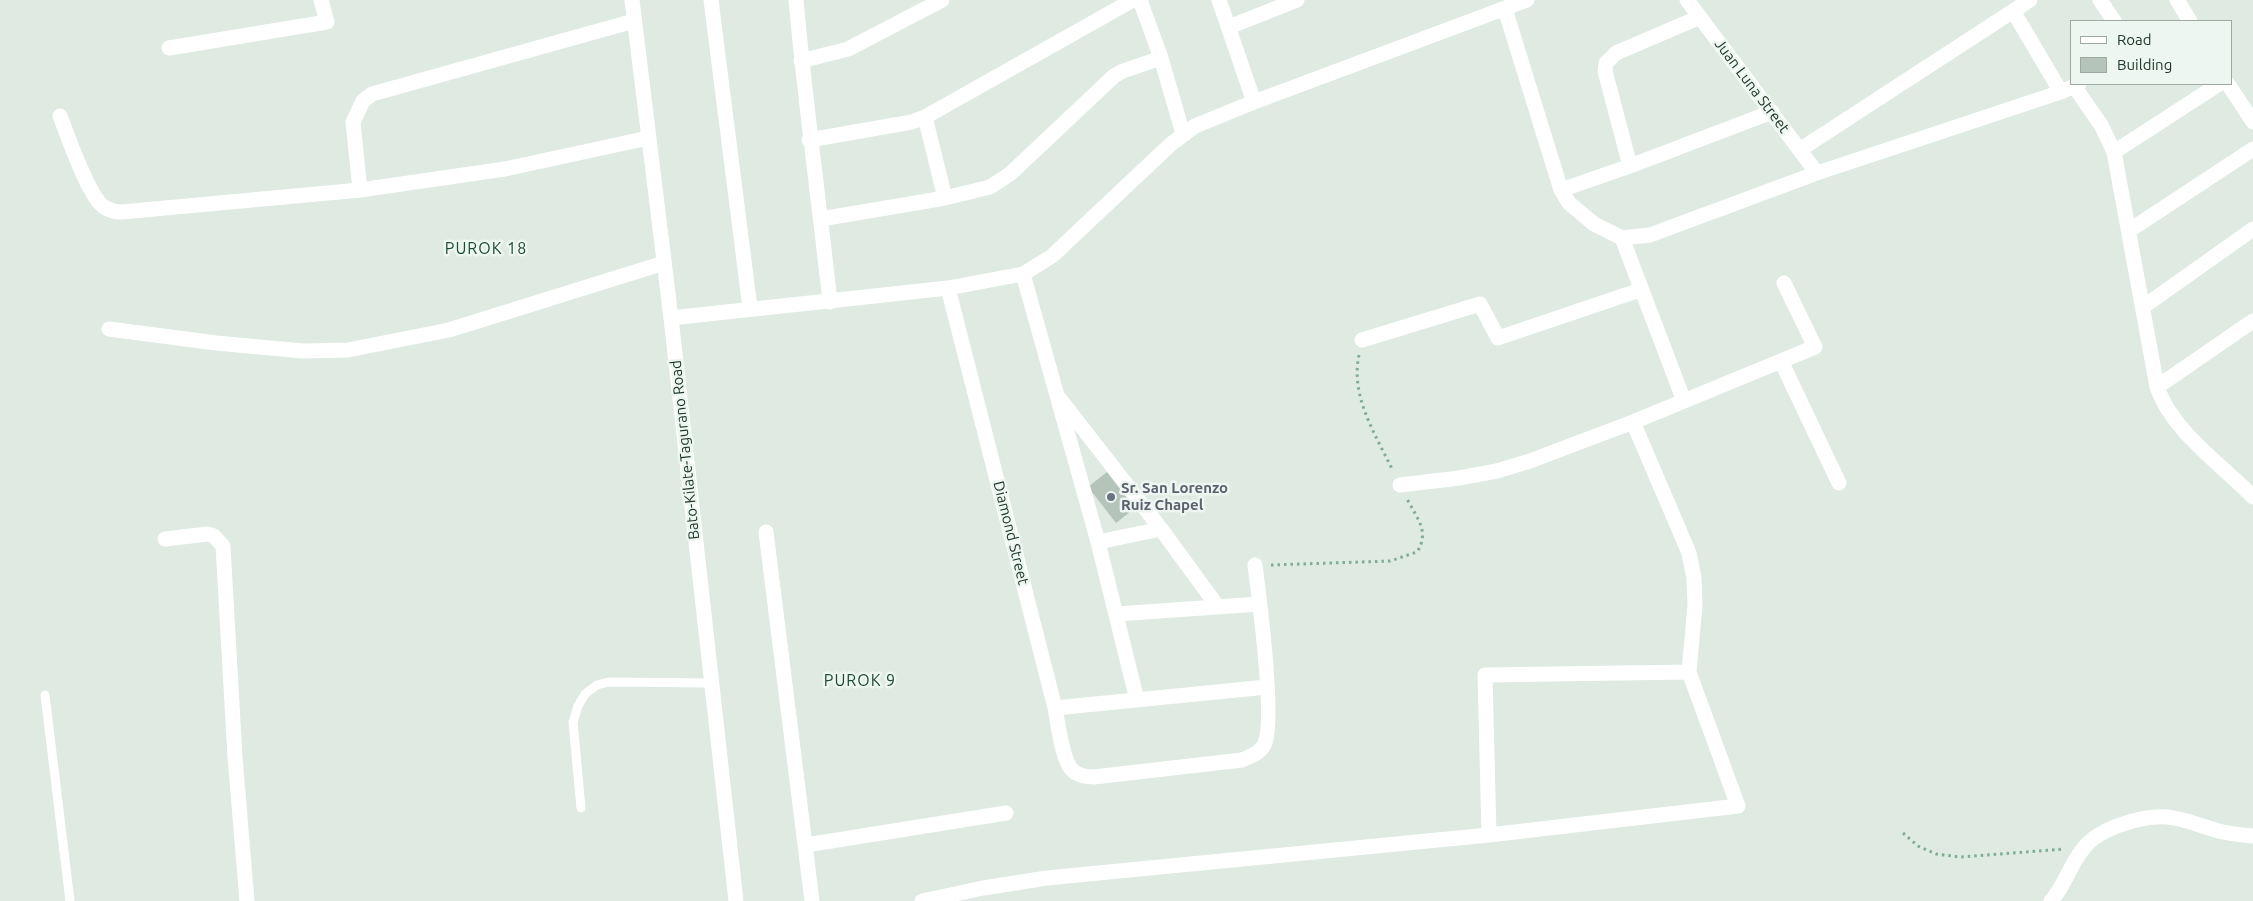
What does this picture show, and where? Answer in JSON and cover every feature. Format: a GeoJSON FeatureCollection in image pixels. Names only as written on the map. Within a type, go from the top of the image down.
{"type":"FeatureCollection","features":[{"type":"Feature","properties":{"kind":"street"},"geometry":{"type":"LineString","coordinates":[[169,48],[327,22],[321,0]]}},
{"type":"Feature","properties":{"kind":"street","name":"Bato-Kilate-Tagurano Road"},"geometry":{"type":"LineString","coordinates":[[632,0],[671,318],[710,683],[736,901]]}},
{"type":"Feature","properties":{"kind":"street"},"geometry":{"type":"LineString","coordinates":[[711,0],[750,308]]}},
{"type":"Feature","properties":{"kind":"street"},"geometry":{"type":"LineString","coordinates":[[796,0],[809,140],[821,219],[830,302]]}},
{"type":"Feature","properties":{"kind":"street"},"geometry":{"type":"LineString","coordinates":[[801,60],[848,49],[915,7],[942,0]]}},
{"type":"Feature","properties":{"kind":"street"},"geometry":{"type":"LineString","coordinates":[[809,140],[912,122],[925,118],[1133,0]]}},
{"type":"Feature","properties":{"kind":"street"},"geometry":{"type":"LineString","coordinates":[[1140,0],[1161,58],[1183,134]]}},
{"type":"Feature","properties":{"kind":"street"},"geometry":{"type":"LineString","coordinates":[[1219,0],[1254,102]]}},
{"type":"Feature","properties":{"kind":"street"},"geometry":{"type":"LineString","coordinates":[[1229,27],[1297,0]]}},
{"type":"Feature","properties":{"kind":"street"},"geometry":{"type":"LineString","coordinates":[[671,318],[948,288],[1023,274],[1052,256],[1183,134],[1209,119],[1527,0]]}},
{"type":"Feature","properties":{"kind":"street","name":"Juan Luna Street"},"geometry":{"type":"LineString","coordinates":[[1687,0],[1801,149],[1817,173]]}},
{"type":"Feature","properties":{"kind":"street"},"geometry":{"type":"LineString","coordinates":[[1801,149],[2030,0]]}},
{"type":"Feature","properties":{"kind":"street"},"geometry":{"type":"LineString","coordinates":[[2100,0],[2113,20]]}},
{"type":"Feature","properties":{"kind":"street"},"geometry":{"type":"LineString","coordinates":[[2177,0],[2187,20]]}},
{"type":"Feature","properties":{"kind":"street"},"geometry":{"type":"LineString","coordinates":[[1505,9],[1562,190],[1569,203],[1579,213],[1594,224],[1622,238],[1650,236],[1817,173],[2071,88]]}},
{"type":"Feature","properties":{"kind":"street"},"geometry":{"type":"LineString","coordinates":[[2013,11],[2101,125],[2114,152],[2130,230],[2157,387],[2162,401],[2176,423],[2253,497]]}},
{"type":"Feature","properties":{"kind":"street"},"geometry":{"type":"LineString","coordinates":[[1630,166],[1606,79],[1606,63],[1616,52],[1700,17]]}},
{"type":"Feature","properties":{"kind":"street"},"geometry":{"type":"LineString","coordinates":[[360,190],[353,122],[360,106],[372,94],[634,21]]}},
{"type":"Feature","properties":{"kind":"street"},"geometry":{"type":"LineString","coordinates":[[821,219],[945,198],[990,187],[1001,181],[1114,76],[1161,58]]}},
{"type":"Feature","properties":{"kind":"street"},"geometry":{"type":"LineString","coordinates":[[2114,152],[2218,85]]}},
{"type":"Feature","properties":{"kind":"street"},"geometry":{"type":"LineString","coordinates":[[2229,85],[2253,122]]}},
{"type":"Feature","properties":{"kind":"street"},"geometry":{"type":"LineString","coordinates":[[1562,190],[1772,112]]}},
{"type":"Feature","properties":{"kind":"street"},"geometry":{"type":"LineString","coordinates":[[60,116],[92,193],[103,206],[113,211],[122,212],[360,190],[505,169],[648,138]]}},
{"type":"Feature","properties":{"kind":"street"},"geometry":{"type":"LineString","coordinates":[[925,118],[945,198]]}},
{"type":"Feature","properties":{"kind":"street"},"geometry":{"type":"LineString","coordinates":[[2130,230],[2253,149]]}},
{"type":"Feature","properties":{"kind":"street"},"geometry":{"type":"LineString","coordinates":[[2143,307],[2253,229]]}},
{"type":"Feature","properties":{"kind":"street"},"geometry":{"type":"LineString","coordinates":[[1622,238],[1640,290],[1684,401]]}},
{"type":"Feature","properties":{"kind":"street"},"geometry":{"type":"LineString","coordinates":[[109,329],[216,344],[303,351],[348,350],[449,330],[664,263]]}},
{"type":"Feature","properties":{"kind":"street"},"geometry":{"type":"LineString","coordinates":[[1023,274],[1098,542],[1137,700]]}},
{"type":"Feature","properties":{"kind":"street"},"geometry":{"type":"LineString","coordinates":[[1400,485],[1497,471],[1633,422],[1815,348],[1784,283]]}},
{"type":"Feature","properties":{"kind":"street","name":"Diamond Street"},"geometry":{"type":"LineString","coordinates":[[948,288],[1068,765],[1078,774],[1094,777],[1242,760],[1252,756],[1265,744],[1268,733],[1267,687]]}},
{"type":"Feature","properties":{"kind":"street"},"geometry":{"type":"LineString","coordinates":[[1362,340],[1480,304],[1498,338],[1640,290]]}},
{"type":"Feature","properties":{"kind":"street"},"geometry":{"type":"LineString","coordinates":[[2157,387],[2253,321]]}},
{"type":"Feature","properties":{"kind":"street"},"geometry":{"type":"LineString","coordinates":[[1781,361],[1839,483]]}},
{"type":"Feature","properties":{"kind":"street"},"geometry":{"type":"LineString","coordinates":[[1055,393],[1161,529],[1218,607]]}},
{"type":"Feature","properties":{"kind":"street"},"geometry":{"type":"LineString","coordinates":[[922,901],[983,888],[1057,877],[1489,835],[1738,806],[1689,672],[1695,605],[1694,578],[1689,553],[1633,422]]}},
{"type":"Feature","properties":{"kind":"street"},"geometry":{"type":"LineString","coordinates":[[1098,542],[1161,529]]}},
{"type":"Feature","properties":{"kind":"street"},"geometry":{"type":"LineString","coordinates":[[766,532],[812,901]]}},
{"type":"Feature","properties":{"kind":"street"},"geometry":{"type":"LineString","coordinates":[[165,539],[208,534],[214,536],[223,546],[235,757],[247,901]]}},
{"type":"Feature","properties":{"kind":"street"},"geometry":{"type":"LineString","coordinates":[[1055,708],[1267,687],[1256,566]]}},
{"type":"Feature","properties":{"kind":"street"},"geometry":{"type":"LineString","coordinates":[[1117,614],[1260,604]]}},
{"type":"Feature","properties":{"kind":"street"},"geometry":{"type":"LineString","coordinates":[[1489,835],[1485,675],[1689,672]]}},
{"type":"Feature","properties":{"kind":"street"},"geometry":{"type":"LineString","coordinates":[[806,845],[1006,813]]}},
{"type":"Feature","properties":{"kind":"street"},"geometry":{"type":"LineString","coordinates":[[2051,901],[2060,891],[2083,848],[2099,834],[2117,826],[2156,818],[2173,818],[2223,832],[2253,836]]}},
{"type":"Feature","properties":{"kind":"lane"},"geometry":{"type":"LineString","coordinates":[[581,808],[573,722],[585,694],[596,685],[609,682],[710,683]]}},
{"type":"Feature","properties":{"kind":"lane"},"geometry":{"type":"LineString","coordinates":[[45,695],[70,901]]}},
{"type":"Feature","properties":{"kind":"path"},"geometry":{"type":"LineString","coordinates":[[1256,566],[1390,561],[1417,552],[1423,542],[1422,529],[1361,402],[1357,382],[1362,340]]}},
{"type":"Feature","properties":{"kind":"path"},"geometry":{"type":"LineString","coordinates":[[1903,832],[1918,846],[1936,854],[1960,857],[2083,848]]}},
{"type":"Feature","properties":{"kind":"building","name":"Sr. San Lorenzo Ruiz Chapel"},"geometry":{"type":"Polygon","coordinates":[[[1107,472],[1135,508],[1116,523],[1088,487],[1107,472]]]}},
{"type":"Feature","properties":{"kind":"place","name":"Sr. San Lorenzo Ruiz Chapel"},"geometry":{"type":"Point","coordinates":[1111,497]}},
{"type":"Feature","properties":{"kind":"district","name":"PUROK 18"},"geometry":{"type":"Point","coordinates":[486,249]}},
{"type":"Feature","properties":{"kind":"district","name":"PUROK 9"},"geometry":{"type":"Point","coordinates":[860,681]}}]}
